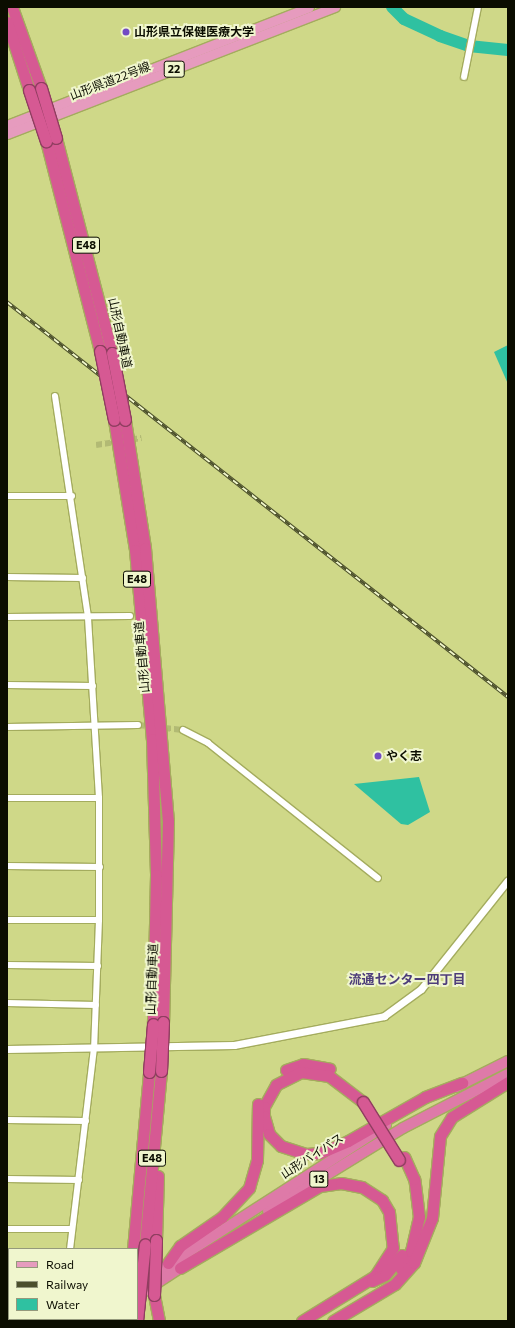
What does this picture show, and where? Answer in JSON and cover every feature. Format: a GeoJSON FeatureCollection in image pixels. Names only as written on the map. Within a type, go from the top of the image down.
{"type":"FeatureCollection","features":[{"type":"Feature","properties":{"kind":"highway","name":"山形自動車道"},"geometry":{"type":"LineString","coordinates":[[12,7],[112,352],[120,420],[145,548],[168,821],[158,1023],[161,1071],[137,1245]]}},
{"type":"Feature","properties":{"kind":"highway","name":"山形自動車道"},"geometry":{"type":"LineString","coordinates":[[7,22],[35,89]]}},
{"type":"Feature","properties":{"kind":"highway","name":"山形自動車道"},"geometry":{"type":"LineString","coordinates":[[51,140],[100,351],[120,420]]}},
{"type":"Feature","properties":{"kind":"highway","name":"山形自動車道"},"geometry":{"type":"LineString","coordinates":[[137,1245],[149,1072],[158,1023]]}},
{"type":"Feature","properties":{"kind":"highway","name":"山形バイパス"},"geometry":{"type":"LineString","coordinates":[[138,1284],[168,1263],[399,1117],[462,1083],[508,1061]]}},
{"type":"Feature","properties":{"kind":"highway"},"geometry":{"type":"LineString","coordinates":[[168,1263],[180,1246],[222,1216],[249,1188],[258,1160],[258,1103],[269,1081],[279,1073],[303,1064],[325,1067],[349,1080],[366,1101],[402,1158],[417,1193],[417,1232],[400,1270],[365,1302]]}},
{"type":"Feature","properties":{"kind":"highway"},"geometry":{"type":"LineString","coordinates":[[159,1321],[154,1295],[161,1071]]}},
{"type":"Feature","properties":{"kind":"highway"},"geometry":{"type":"LineString","coordinates":[[366,1101],[329,1076],[300,1072],[276,1085],[264,1107],[264,1116],[268,1134],[280,1146],[306,1154],[320,1153],[348,1141],[425,1097],[462,1083]]}},
{"type":"Feature","properties":{"kind":"highway","name":"山形バイパス"},"geometry":{"type":"LineString","coordinates":[[138,1295],[397,1132],[508,1074]]}},
{"type":"Feature","properties":{"kind":"highway"},"geometry":{"type":"LineString","coordinates":[[333,1321],[365,1302],[405,1275],[425,1242],[432,1218],[435,1155],[444,1130],[452,1117],[508,1082]]}},
{"type":"Feature","properties":{"kind":"highway"},"geometry":{"type":"LineString","coordinates":[[350,1292],[385,1275],[407,1246],[413,1218],[411,1193],[402,1158]]}},
{"type":"Feature","properties":{"kind":"highway"},"geometry":{"type":"LineString","coordinates":[[180,1268],[320,1186],[353,1184],[382,1200],[391,1217],[394,1232],[393,1248],[375,1276],[302,1321]]}},
{"type":"Feature","properties":{"kind":"main road","name":"山形県道22号線"},"geometry":{"type":"LineString","coordinates":[[7,125],[309,7]]}},
{"type":"Feature","properties":{"kind":"main road","name":"山形県道22号線"},"geometry":{"type":"LineString","coordinates":[[7,134],[334,7]]}},
{"type":"Feature","properties":{"kind":"street"},"geometry":{"type":"LineString","coordinates":[[464,77],[478,9]]}},
{"type":"Feature","properties":{"kind":"street"},"geometry":{"type":"LineString","coordinates":[[55,396],[72,496],[88,618],[96,728],[99,798],[99,920],[94,1048],[70,1248]]}},
{"type":"Feature","properties":{"kind":"street"},"geometry":{"type":"LineString","coordinates":[[7,496],[72,496]]}},
{"type":"Feature","properties":{"kind":"street"},"geometry":{"type":"LineString","coordinates":[[7,577],[83,578]]}},
{"type":"Feature","properties":{"kind":"street"},"geometry":{"type":"LineString","coordinates":[[7,617],[88,618],[130,616]]}},
{"type":"Feature","properties":{"kind":"street"},"geometry":{"type":"LineString","coordinates":[[7,685],[93,686]]}},
{"type":"Feature","properties":{"kind":"street"},"geometry":{"type":"LineString","coordinates":[[7,727],[96,728],[138,725]]}},
{"type":"Feature","properties":{"kind":"street"},"geometry":{"type":"LineString","coordinates":[[183,730],[208,743],[378,878]]}},
{"type":"Feature","properties":{"kind":"street"},"geometry":{"type":"LineString","coordinates":[[7,798],[99,798]]}},
{"type":"Feature","properties":{"kind":"street"},"geometry":{"type":"LineString","coordinates":[[7,866],[100,867]]}},
{"type":"Feature","properties":{"kind":"street"},"geometry":{"type":"LineString","coordinates":[[7,1049],[234,1045],[384,1016],[421,989],[508,880]]}},
{"type":"Feature","properties":{"kind":"street"},"geometry":{"type":"LineString","coordinates":[[7,920],[99,920]]}},
{"type":"Feature","properties":{"kind":"street"},"geometry":{"type":"LineString","coordinates":[[7,965],[98,966]]}},
{"type":"Feature","properties":{"kind":"street"},"geometry":{"type":"LineString","coordinates":[[7,1003],[96,1005]]}},
{"type":"Feature","properties":{"kind":"street"},"geometry":{"type":"LineString","coordinates":[[7,1120],[86,1121]]}},
{"type":"Feature","properties":{"kind":"street"},"geometry":{"type":"LineString","coordinates":[[7,1179],[79,1180]]}},
{"type":"Feature","properties":{"kind":"street"},"geometry":{"type":"LineString","coordinates":[[7,1229],[72,1229]]}},
{"type":"Feature","properties":{"kind":"water"},"geometry":{"type":"Polygon","coordinates":[[[508,345],[508,384],[494,352],[508,345]]]}},
{"type":"Feature","properties":{"kind":"water"},"geometry":{"type":"Polygon","coordinates":[[[419,777],[430,812],[408,825],[401,824],[354,784],[419,777]]]}},
{"type":"Feature","properties":{"kind":"waterway"},"geometry":{"type":"LineString","coordinates":[[392,7],[404,19],[440,36],[469,46],[508,50]]}},
{"type":"Feature","properties":{"kind":"tunnel"},"geometry":{"type":"LineString","coordinates":[[96,445],[141,438]]}},
{"type":"Feature","properties":{"kind":"tunnel"},"geometry":{"type":"LineString","coordinates":[[138,725],[183,730]]}},
{"type":"Feature","properties":{"kind":"railway"},"geometry":{"type":"LineString","coordinates":[[7,302],[508,697]]}},
{"type":"Feature","properties":{"kind":"place","name":"山形県立保健医療大学"},"geometry":{"type":"Point","coordinates":[126,32]}},
{"type":"Feature","properties":{"kind":"place","name":"やく志"},"geometry":{"type":"Point","coordinates":[378,756]}},
{"type":"Feature","properties":{"kind":"district","name":"流通センター四丁目"},"geometry":{"type":"Point","coordinates":[407,979]}}]}
